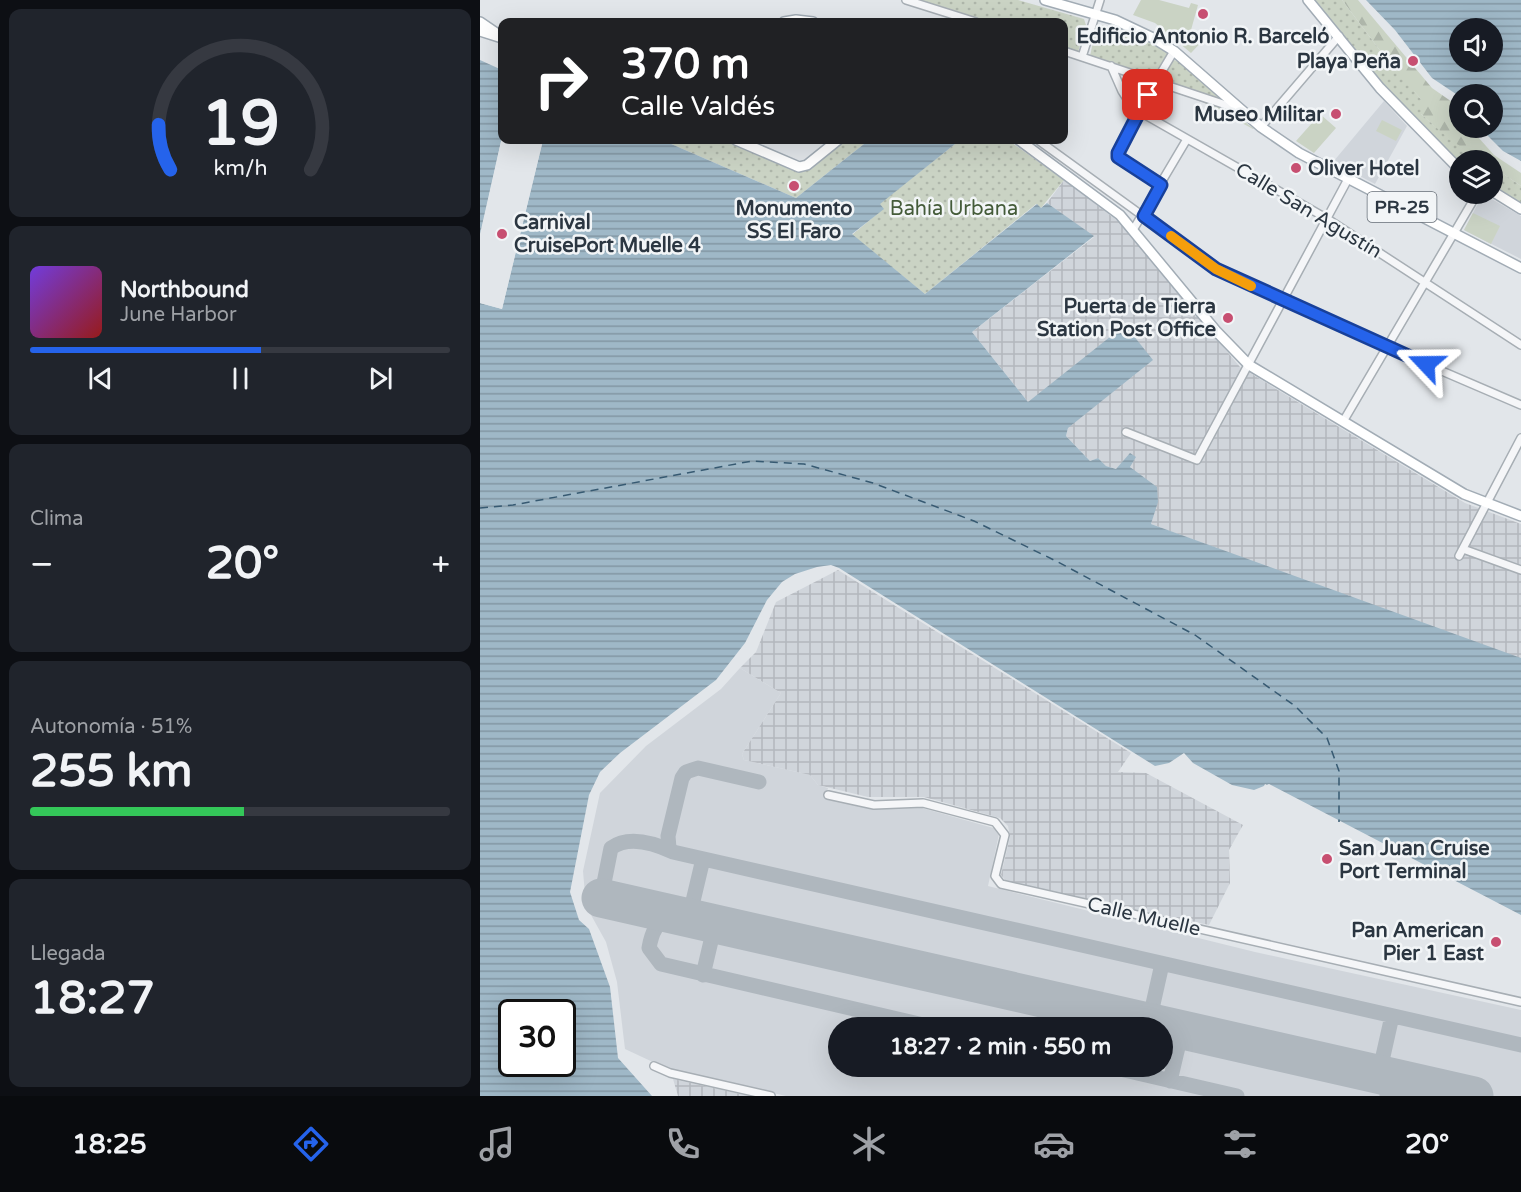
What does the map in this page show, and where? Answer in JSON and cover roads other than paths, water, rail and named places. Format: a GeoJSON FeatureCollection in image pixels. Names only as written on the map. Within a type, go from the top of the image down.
{"type":"FeatureCollection","features":[{"type":"Feature","properties":{"kind":"main road","name":"PR-25"},"geometry":{"type":"LineString","coordinates":[[1045,0],[1134,27],[1174,51],[1261,127],[1299,153],[1521,268]]}},
{"type":"Feature","properties":{"kind":"main road"},"geometry":{"type":"LineString","coordinates":[[1308,0],[1380,88],[1449,159]]}},
{"type":"Feature","properties":{"kind":"main road"},"geometry":{"type":"LineString","coordinates":[[480,22],[498,35]]}},
{"type":"Feature","properties":{"kind":"main road"},"geometry":{"type":"LineString","coordinates":[[480,31],[498,37]]}},
{"type":"Feature","properties":{"kind":"main road"},"geometry":{"type":"LineString","coordinates":[[745,144],[799,167],[807,165],[833,144]]}},
{"type":"Feature","properties":{"kind":"main road"},"geometry":{"type":"LineString","coordinates":[[1025,144],[1120,215],[1217,332],[1249,365],[1446,483],[1486,504],[1521,516]]}},
{"type":"Feature","properties":{"kind":"main road"},"geometry":{"type":"LineString","coordinates":[[1503,198],[1521,209]]}},
{"type":"Feature","properties":{"kind":"street"},"geometry":{"type":"LineString","coordinates":[[906,0],[955,18]]}},
{"type":"Feature","properties":{"kind":"street"},"geometry":{"type":"LineString","coordinates":[[1082,57],[1100,0]]}},
{"type":"Feature","properties":{"kind":"street"},"geometry":{"type":"LineString","coordinates":[[1261,127],[1339,36]]}},
{"type":"Feature","properties":{"kind":"street"},"geometry":{"type":"LineString","coordinates":[[1161,185],[1118,157],[1118,153],[1174,51]]}},
{"type":"Feature","properties":{"kind":"street"},"geometry":{"type":"LineString","coordinates":[[1068,52],[1243,112]]}},
{"type":"Feature","properties":{"kind":"street","name":"Calle San Agustín"},"geometry":{"type":"LineString","coordinates":[[1111,66],[1130,104],[1140,112],[1326,218],[1520,343]]}},
{"type":"Feature","properties":{"kind":"street"},"geometry":{"type":"LineString","coordinates":[[1133,230],[1144,216],[1187,140]]}},
{"type":"Feature","properties":{"kind":"street"},"geometry":{"type":"LineString","coordinates":[[1044,144],[1216,269],[1387,348],[1521,405]]}},
{"type":"Feature","properties":{"kind":"street"},"geometry":{"type":"LineString","coordinates":[[1126,432],[1197,460],[1348,179]]}},
{"type":"Feature","properties":{"kind":"street"},"geometry":{"type":"LineString","coordinates":[[1344,420],[1472,204]]}},
{"type":"Feature","properties":{"kind":"street"},"geometry":{"type":"LineString","coordinates":[[1521,438],[1461,552],[1521,570]]}},
{"type":"Feature","properties":{"kind":"street","name":"Calle Muelle"},"geometry":{"type":"LineString","coordinates":[[828,795],[874,805],[923,803],[995,822],[1005,835],[996,876],[1001,884],[1521,1002]]}},
{"type":"Feature","properties":{"kind":"street"},"geometry":{"type":"LineString","coordinates":[[654,1066],[670,1073],[771,1096]]}},
{"type":"Feature","properties":{"kind":"water"},"geometry":{"type":"Polygon","coordinates":[[[1366,0],[1521,0],[1521,161],[1503,151],[1490,138],[1503,138],[1503,84],[1449,84],[1449,89],[1432,78],[1395,30],[1366,0]]]}},
{"type":"Feature","properties":{"kind":"water"},"geometry":{"type":"Polygon","coordinates":[[[480,60],[498,68],[498,144],[500,144],[480,234],[480,60]]]}},
{"type":"Feature","properties":{"kind":"water"},"geometry":{"type":"Polygon","coordinates":[[[542,144],[671,144],[796,198],[864,144],[955,144],[880,204],[884,209],[852,234],[925,294],[1037,204],[1041,208],[1047,203],[1094,236],[972,332],[1028,402],[1125,325],[1153,360],[1068,428],[1066,436],[1090,461],[1098,458],[1106,466],[1116,469],[1130,453],[1136,457],[1130,467],[1157,487],[1158,502],[1151,524],[1521,658],[1521,915],[1269,784],[1254,790],[1232,785],[1193,763],[1184,753],[1169,763],[1155,766],[839,568],[831,565],[795,574],[782,582],[767,600],[745,643],[716,680],[620,753],[600,772],[589,795],[570,892],[579,920],[589,929],[610,987],[618,1058],[652,1096],[480,1096],[480,303],[502,309],[542,144]]]}},
{"type":"Feature","properties":{"kind":"place","name":"Edificio Antonio R. Barceló"},"geometry":{"type":"Point","coordinates":[1203,14]}},
{"type":"Feature","properties":{"kind":"place","name":"Playa Peña"},"geometry":{"type":"Point","coordinates":[1413,61]}},
{"type":"Feature","properties":{"kind":"place","name":"Museo Militar"},"geometry":{"type":"Point","coordinates":[1336,114]}},
{"type":"Feature","properties":{"kind":"place","name":"Oliver Hotel"},"geometry":{"type":"Point","coordinates":[1296,168]}},
{"type":"Feature","properties":{"kind":"place","name":"Monumento SS El Faro"},"geometry":{"type":"Point","coordinates":[794,186]}},
{"type":"Feature","properties":{"kind":"place","name":"Carnival CruisePort Muelle 4"},"geometry":{"type":"Point","coordinates":[502,234]}},
{"type":"Feature","properties":{"kind":"place","name":"Puerta de Tierra Station Post Office"},"geometry":{"type":"Point","coordinates":[1228,318]}},
{"type":"Feature","properties":{"kind":"place","name":"San Juan Cruise Port Terminal"},"geometry":{"type":"Point","coordinates":[1327,859]}},
{"type":"Feature","properties":{"kind":"place","name":"Pan American Pier 1 East"},"geometry":{"type":"Point","coordinates":[1496,942]}},
{"type":"Feature","properties":{"kind":"park label","name":"Bahía Urbana"},"geometry":{"type":"Point","coordinates":[954,208]}}]}
